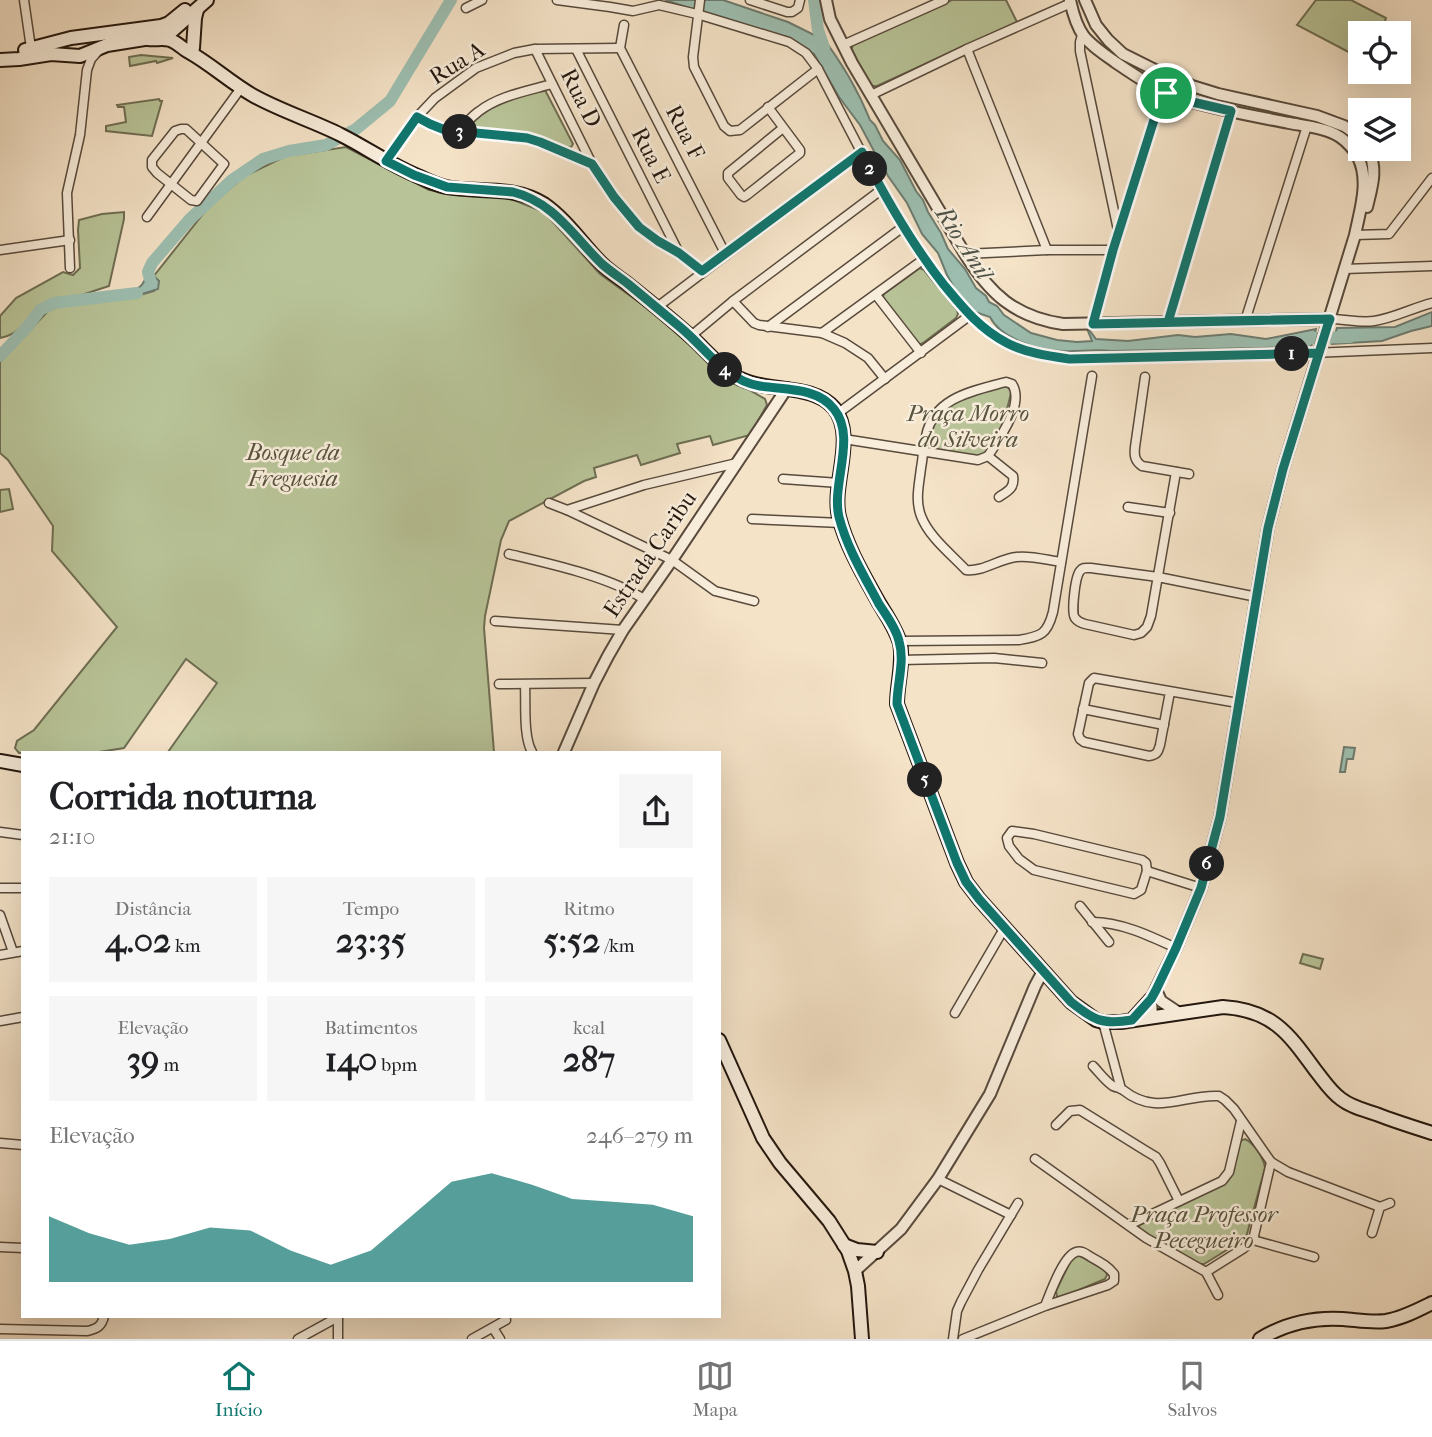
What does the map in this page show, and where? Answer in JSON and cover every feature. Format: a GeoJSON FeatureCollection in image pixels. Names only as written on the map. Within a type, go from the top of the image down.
{"type":"FeatureCollection","features":[{"type":"Feature","properties":{"kind":"main road"},"geometry":{"type":"LineString","coordinates":[[0,58],[19,59],[51,54],[84,55],[103,40],[167,24],[208,0]]}},
{"type":"Feature","properties":{"kind":"main road"},"geometry":{"type":"LineString","coordinates":[[148,39],[172,31],[196,5]]}},
{"type":"Feature","properties":{"kind":"main road"},"geometry":{"type":"LineString","coordinates":[[193,48],[196,5]]}},
{"type":"Feature","properties":{"kind":"main road"},"geometry":{"type":"LineString","coordinates":[[156,27],[165,27],[172,31],[202,59]]}},
{"type":"Feature","properties":{"kind":"main road"},"geometry":{"type":"LineString","coordinates":[[0,58],[71,38],[172,41],[258,98],[345,137],[414,175],[440,185],[505,191],[534,199],[556,214],[601,262],[739,379],[759,386],[807,393],[826,401],[835,409],[843,429],[838,497],[841,523],[859,569],[895,629],[901,660],[897,704],[957,863],[972,891],[1071,1002],[1096,1020],[1132,1020],[1231,1007],[1251,1011],[1266,1018],[1292,1037],[1333,1093],[1343,1101],[1432,1133]]}},
{"type":"Feature","properties":{"kind":"main road"},"geometry":{"type":"LineString","coordinates":[[0,761],[21,765]]}},
{"type":"Feature","properties":{"kind":"main road"},"geometry":{"type":"LineString","coordinates":[[1132,1020],[1154,995]]}},
{"type":"Feature","properties":{"kind":"main road"},"geometry":{"type":"LineString","coordinates":[[721,1044],[763,1138],[780,1163],[829,1221],[848,1251],[858,1286],[862,1339]]}},
{"type":"Feature","properties":{"kind":"main road"},"geometry":{"type":"LineString","coordinates":[[845,1245],[857,1250],[877,1252]]}},
{"type":"Feature","properties":{"kind":"main road"},"geometry":{"type":"LineString","coordinates":[[1260,1339],[1294,1322],[1331,1318],[1388,1321],[1432,1303]]}},
{"type":"Feature","properties":{"kind":"street"},"geometry":{"type":"LineString","coordinates":[[24,0],[31,48]]}},
{"type":"Feature","properties":{"kind":"street"},"geometry":{"type":"LineString","coordinates":[[466,8],[482,0]]}},
{"type":"Feature","properties":{"kind":"street"},"geometry":{"type":"LineString","coordinates":[[557,0],[634,11],[659,5],[698,13],[789,42],[806,52],[818,69],[881,190],[924,259],[970,316],[1008,344],[1035,353],[1070,359],[1432,348]]}},
{"type":"Feature","properties":{"kind":"street"},"geometry":{"type":"LineString","coordinates":[[700,0],[694,67],[724,126],[730,131],[740,130],[818,69]]}},
{"type":"Feature","properties":{"kind":"street"},"geometry":{"type":"LineString","coordinates":[[750,0],[787,12],[797,11],[800,0]]}},
{"type":"Feature","properties":{"kind":"street"},"geometry":{"type":"LineString","coordinates":[[826,0],[830,19],[843,45],[965,254],[991,289],[1020,310],[1048,322],[1063,324],[1329,322],[1370,321],[1432,303]]}},
{"type":"Feature","properties":{"kind":"street"},"geometry":{"type":"LineString","coordinates":[[843,45],[944,0]]}},
{"type":"Feature","properties":{"kind":"street"},"geometry":{"type":"LineString","coordinates":[[1085,0],[1101,33],[1123,54],[1192,86],[1317,116],[1348,128]]}},
{"type":"Feature","properties":{"kind":"street"},"geometry":{"type":"LineString","coordinates":[[871,95],[1071,1],[1082,35],[1122,67],[1153,87],[1184,100],[1307,126],[1339,136],[1358,156],[1364,179],[1355,235],[1283,469],[1268,528],[1220,817],[1201,888],[1154,995],[1152,1017]]}},
{"type":"Feature","properties":{"kind":"street"},"geometry":{"type":"LineString","coordinates":[[620,48],[624,25]]}},
{"type":"Feature","properties":{"kind":"street"},"geometry":{"type":"LineString","coordinates":[[1082,35],[1080,51],[1119,233]]}},
{"type":"Feature","properties":{"kind":"street"},"geometry":{"type":"LineString","coordinates":[[70,268],[67,193],[82,122],[89,64],[103,40]]}},
{"type":"Feature","properties":{"kind":"street","name":"Rua A"},"geometry":{"type":"LineString","coordinates":[[386,161],[417,117],[435,98],[476,68],[514,53],[535,49],[620,48]]}},
{"type":"Feature","properties":{"kind":"street","name":"Rua F"},"geometry":{"type":"LineString","coordinates":[[620,48],[726,254]]}},
{"type":"Feature","properties":{"kind":"street","name":"Rua D"},"geometry":{"type":"LineString","coordinates":[[535,49],[592,164],[619,204],[639,227],[679,253]]}},
{"type":"Feature","properties":{"kind":"street","name":"Rua E"},"geometry":{"type":"LineString","coordinates":[[576,49],[679,253],[702,271]]}},
{"type":"Feature","properties":{"kind":"street"},"geometry":{"type":"LineString","coordinates":[[967,49],[1047,250]]}},
{"type":"Feature","properties":{"kind":"street"},"geometry":{"type":"LineString","coordinates":[[74,56],[85,83]]}},
{"type":"Feature","properties":{"kind":"street"},"geometry":{"type":"LineString","coordinates":[[458,132],[479,111],[492,103],[552,84]]}},
{"type":"Feature","properties":{"kind":"street"},"geometry":{"type":"LineString","coordinates":[[147,217],[242,88]]}},
{"type":"Feature","properties":{"kind":"street"},"geometry":{"type":"LineString","coordinates":[[1093,324],[1113,250],[1159,104],[1166,93],[1172,89],[1181,89],[1219,99],[1248,101]]}},
{"type":"Feature","properties":{"kind":"street"},"geometry":{"type":"LineString","coordinates":[[768,107],[800,150],[800,153],[744,197],[728,178],[729,173],[783,128]]}},
{"type":"Feature","properties":{"kind":"street"},"geometry":{"type":"LineString","coordinates":[[1168,322],[1231,111]]}},
{"type":"Feature","properties":{"kind":"street"},"geometry":{"type":"LineString","coordinates":[[417,117],[435,126],[458,132],[527,138],[592,164]]}},
{"type":"Feature","properties":{"kind":"street"},"geometry":{"type":"LineString","coordinates":[[1245,321],[1307,126]]}},
{"type":"Feature","properties":{"kind":"street"},"geometry":{"type":"LineString","coordinates":[[186,130],[202,143],[224,166],[197,201],[191,200],[157,173],[152,167],[152,160],[175,131],[186,130]]}},
{"type":"Feature","properties":{"kind":"street"},"geometry":{"type":"LineString","coordinates":[[656,308],[862,152]]}},
{"type":"Feature","properties":{"kind":"street"},"geometry":{"type":"LineString","coordinates":[[1355,235],[1365,216],[1374,181],[1372,161]]}},
{"type":"Feature","properties":{"kind":"street"},"geometry":{"type":"LineString","coordinates":[[1355,235],[1389,234],[1432,178]]}},
{"type":"Feature","properties":{"kind":"street"},"geometry":{"type":"LineString","coordinates":[[691,336],[733,301],[881,190]]}},
{"type":"Feature","properties":{"kind":"street"},"geometry":{"type":"LineString","coordinates":[[767,327],[903,227]]}},
{"type":"Feature","properties":{"kind":"street"},"geometry":{"type":"LineString","coordinates":[[0,250],[70,240]]}},
{"type":"Feature","properties":{"kind":"street"},"geometry":{"type":"LineString","coordinates":[[965,254],[1113,250]]}},
{"type":"Feature","properties":{"kind":"street"},"geometry":{"type":"LineString","coordinates":[[822,333],[924,259]]}},
{"type":"Feature","properties":{"kind":"street"},"geometry":{"type":"LineString","coordinates":[[1344,269],[1432,266]]}},
{"type":"Feature","properties":{"kind":"street"},"geometry":{"type":"LineString","coordinates":[[876,295],[921,353]]}},
{"type":"Feature","properties":{"kind":"street"},"geometry":{"type":"LineString","coordinates":[[733,301],[754,323],[822,333],[857,349],[885,379]]}},
{"type":"Feature","properties":{"kind":"street"},"geometry":{"type":"LineString","coordinates":[[837,414],[970,316]]}},
{"type":"Feature","properties":{"kind":"street"},"geometry":{"type":"LineString","coordinates":[[899,641],[1019,640],[1046,631],[1050,625],[1092,376]]}},
{"type":"Feature","properties":{"kind":"street"},"geometry":{"type":"LineString","coordinates":[[1145,377],[1135,456],[1137,462],[1142,466],[1189,474]]}},
{"type":"Feature","properties":{"kind":"street"},"geometry":{"type":"LineString","coordinates":[[844,439],[924,451],[978,460],[988,456],[1006,428],[1016,394],[1012,384],[1006,382],[972,391],[949,401],[939,409],[926,436],[924,451],[917,495],[921,517],[928,529],[966,570],[1024,556],[1061,562]]}},
{"type":"Feature","properties":{"kind":"street","name":"Estrada Caribu"},"geometry":{"type":"LineString","coordinates":[[564,751],[594,683],[623,630],[787,388]]}},
{"type":"Feature","properties":{"kind":"street"},"geometry":{"type":"LineString","coordinates":[[988,456],[1013,476],[1012,488],[999,497]]}},
{"type":"Feature","properties":{"kind":"street"},"geometry":{"type":"LineString","coordinates":[[567,510],[644,485],[737,463]]}},
{"type":"Feature","properties":{"kind":"street"},"geometry":{"type":"LineString","coordinates":[[1176,472],[1170,513],[1158,577],[1147,627],[1141,633],[1133,635],[1078,622],[1074,617],[1077,576],[1080,570],[1091,568],[1158,577],[1257,597]]}},
{"type":"Feature","properties":{"kind":"street"},"geometry":{"type":"LineString","coordinates":[[783,479],[839,483]]}},
{"type":"Feature","properties":{"kind":"street"},"geometry":{"type":"LineString","coordinates":[[548,503],[672,561],[715,591],[754,601]]}},
{"type":"Feature","properties":{"kind":"street"},"geometry":{"type":"LineString","coordinates":[[1128,507],[1170,513]]}},
{"type":"Feature","properties":{"kind":"street"},"geometry":{"type":"LineString","coordinates":[[752,519],[841,523]]}},
{"type":"Feature","properties":{"kind":"street"},"geometry":{"type":"LineString","coordinates":[[509,554],[615,584],[644,599]]}},
{"type":"Feature","properties":{"kind":"street"},"geometry":{"type":"LineString","coordinates":[[495,621],[623,630]]}},
{"type":"Feature","properties":{"kind":"street"},"geometry":{"type":"LineString","coordinates":[[901,660],[1005,658],[1042,663]]}},
{"type":"Feature","properties":{"kind":"street"},"geometry":{"type":"LineString","coordinates":[[1170,692],[1158,752],[1154,755],[1080,739],[1078,734],[1083,709],[1089,683],[1094,678],[1238,703]]}},
{"type":"Feature","properties":{"kind":"street"},"geometry":{"type":"LineString","coordinates":[[499,684],[594,683]]}},
{"type":"Feature","properties":{"kind":"street"},"geometry":{"type":"LineString","coordinates":[[526,685],[528,740],[532,751]]}},
{"type":"Feature","properties":{"kind":"street"},"geometry":{"type":"LineString","coordinates":[[1083,709],[1164,725]]}},
{"type":"Feature","properties":{"kind":"street"},"geometry":{"type":"LineString","coordinates":[[1012,831],[1034,834],[1142,860],[1146,863],[1147,871],[1141,890],[1134,894],[1034,870],[1019,859],[1009,846],[1007,838],[1012,831]]}},
{"type":"Feature","properties":{"kind":"street"},"geometry":{"type":"LineString","coordinates":[[0,832],[21,835]]}},
{"type":"Feature","properties":{"kind":"street"},"geometry":{"type":"LineString","coordinates":[[1147,871],[1201,888]]}},
{"type":"Feature","properties":{"kind":"street"},"geometry":{"type":"LineString","coordinates":[[0,888],[21,888]]}},
{"type":"Feature","properties":{"kind":"street"},"geometry":{"type":"LineString","coordinates":[[1080,906],[1109,942]]}},
{"type":"Feature","properties":{"kind":"street"},"geometry":{"type":"LineString","coordinates":[[0,915],[13,952]]}},
{"type":"Feature","properties":{"kind":"street"},"geometry":{"type":"LineString","coordinates":[[1092,922],[1138,931],[1176,948]]}},
{"type":"Feature","properties":{"kind":"street"},"geometry":{"type":"LineString","coordinates":[[955,1013],[1005,928]]}},
{"type":"Feature","properties":{"kind":"street"},"geometry":{"type":"LineString","coordinates":[[0,955],[21,951]]}},
{"type":"Feature","properties":{"kind":"street"},"geometry":{"type":"LineString","coordinates":[[855,1271],[901,1229],[938,1179],[990,1094],[1043,971]]}},
{"type":"Feature","properties":{"kind":"street"},"geometry":{"type":"LineString","coordinates":[[1154,995],[1179,1013]]}},
{"type":"Feature","properties":{"kind":"street"},"geometry":{"type":"LineString","coordinates":[[0,1021],[21,1017]]}},
{"type":"Feature","properties":{"kind":"street"},"geometry":{"type":"LineString","coordinates":[[1103,1022],[1121,1089]]}},
{"type":"Feature","properties":{"kind":"street"},"geometry":{"type":"LineString","coordinates":[[1093,1066],[1107,1081],[1129,1096],[1148,1104],[1219,1096],[1234,1109],[1271,1162],[1288,1172],[1380,1207],[1390,1203]]}},
{"type":"Feature","properties":{"kind":"street"},"geometry":{"type":"LineString","coordinates":[[1056,1125],[1070,1111],[1080,1110],[1146,1150],[1160,1163],[1179,1201]]}},
{"type":"Feature","properties":{"kind":"street"},"geometry":{"type":"LineString","coordinates":[[1129,1225],[1222,1181],[1229,1172],[1241,1121]]}},
{"type":"Feature","properties":{"kind":"street"},"geometry":{"type":"LineString","coordinates":[[0,1143],[21,1145]]}},
{"type":"Feature","properties":{"kind":"street"},"geometry":{"type":"LineString","coordinates":[[1035,1159],[1146,1238],[1206,1272],[1218,1295]]}},
{"type":"Feature","properties":{"kind":"street"},"geometry":{"type":"LineString","coordinates":[[1206,1272],[1253,1240],[1271,1162]]}},
{"type":"Feature","properties":{"kind":"street"},"geometry":{"type":"LineString","coordinates":[[938,1179],[1011,1216]]}},
{"type":"Feature","properties":{"kind":"street"},"geometry":{"type":"LineString","coordinates":[[953,1339],[957,1311],[1018,1203]]}},
{"type":"Feature","properties":{"kind":"street"},"geometry":{"type":"LineString","coordinates":[[1372,1233],[1380,1207]]}},
{"type":"Feature","properties":{"kind":"street"},"geometry":{"type":"LineString","coordinates":[[1253,1240],[1314,1257]]}},
{"type":"Feature","properties":{"kind":"street"},"geometry":{"type":"LineString","coordinates":[[0,1247],[21,1248]]}},
{"type":"Feature","properties":{"kind":"street"},"geometry":{"type":"LineString","coordinates":[[963,1339],[1045,1306],[1108,1285],[1114,1281],[1114,1274],[1106,1265],[1077,1251],[1067,1260],[1045,1306]]}},
{"type":"Feature","properties":{"kind":"street"},"geometry":{"type":"LineString","coordinates":[[0,1329],[87,1331],[97,1329],[104,1318]]}},
{"type":"Feature","properties":{"kind":"street"},"geometry":{"type":"LineString","coordinates":[[298,1339],[335,1318]]}},
{"type":"Feature","properties":{"kind":"street"},"geometry":{"type":"LineString","coordinates":[[338,1318],[338,1339]]}},
{"type":"Feature","properties":{"kind":"street"},"geometry":{"type":"LineString","coordinates":[[472,1339],[506,1320]]}},
{"type":"Feature","properties":{"kind":"street"},"geometry":{"type":"LineString","coordinates":[[493,1328],[500,1339]]}},
{"type":"Feature","properties":{"kind":"green space"},"geometry":{"type":"Polygon","coordinates":[[[952,0],[1006,0],[1017,22],[872,86],[851,54],[854,44],[952,0]]]}},
{"type":"Feature","properties":{"kind":"green space"},"geometry":{"type":"Polygon","coordinates":[[[1316,0],[1351,0],[1386,18],[1385,21],[1348,21],[1348,52],[1297,25],[1316,0]]]}},
{"type":"Feature","properties":{"kind":"green space"},"geometry":{"type":"Polygon","coordinates":[[[141,55],[173,58],[130,66],[129,57],[141,55]]]}},
{"type":"Feature","properties":{"kind":"green space"},"geometry":{"type":"Polygon","coordinates":[[[545,90],[573,144],[571,147],[566,148],[529,135],[469,128],[468,124],[486,109],[519,95],[545,90]]]}},
{"type":"Feature","properties":{"kind":"green space"},"geometry":{"type":"Polygon","coordinates":[[[159,99],[162,101],[152,136],[106,131],[106,126],[126,122],[124,107],[117,105],[159,99]]]}},
{"type":"Feature","properties":{"kind":"green space","name":"Bosque da Freguesia"},"geometry":{"type":"Polygon","coordinates":[[[346,147],[429,190],[508,198],[544,212],[600,274],[654,313],[725,376],[765,399],[767,405],[750,435],[713,445],[710,436],[677,444],[680,453],[641,465],[637,455],[594,468],[596,477],[509,521],[501,540],[484,628],[494,751],[169,751],[217,683],[186,659],[124,748],[105,751],[19,753],[15,748],[17,741],[34,730],[117,627],[52,551],[53,526],[8,460],[0,453],[0,362],[48,311],[67,302],[126,299],[154,291],[159,281],[153,277],[207,209],[243,177],[286,156],[346,147]]]}},
{"type":"Feature","properties":{"kind":"green space"},"geometry":{"type":"Polygon","coordinates":[[[124,212],[109,286],[54,306],[32,318],[12,334],[0,338],[0,316],[16,298],[63,272],[73,275],[80,268],[79,220],[124,212]]]}},
{"type":"Feature","properties":{"kind":"green space"},"geometry":{"type":"Polygon","coordinates":[[[920,268],[958,314],[919,345],[883,297],[920,268]]]}},
{"type":"Feature","properties":{"kind":"green space","name":"Praça Morro do Silveira"},"geometry":{"type":"Polygon","coordinates":[[[1003,386],[1010,389],[1011,393],[1007,409],[1001,429],[986,453],[968,456],[929,448],[927,445],[938,414],[960,398],[1003,386]]]}},
{"type":"Feature","properties":{"kind":"green space"},"geometry":{"type":"Polygon","coordinates":[[[9,489],[13,509],[0,512],[0,490],[9,489]]]}},
{"type":"Feature","properties":{"kind":"green space"},"geometry":{"type":"Polygon","coordinates":[[[1303,954],[1323,959],[1320,969],[1300,963],[1303,954]]]}},
{"type":"Feature","properties":{"kind":"green space","name":"Praça Professor Pecegueiro"},"geometry":{"type":"Polygon","coordinates":[[[1245,1139],[1258,1151],[1265,1168],[1243,1240],[1204,1264],[1194,1264],[1139,1229],[1139,1225],[1225,1182],[1240,1141],[1245,1139]]]}},
{"type":"Feature","properties":{"kind":"green space"},"geometry":{"type":"Polygon","coordinates":[[[1076,1256],[1106,1271],[1107,1275],[1105,1279],[1057,1297],[1056,1291],[1072,1258],[1076,1256]]]}},
{"type":"Feature","properties":{"kind":"shaded area"},"geometry":{"type":"Polygon","coordinates":[[[665,0],[723,0],[788,22],[818,37],[820,34],[848,76],[883,141],[900,160],[948,249],[989,302],[1031,333],[1077,342],[1092,341],[1088,331],[1096,339],[1128,341],[1178,335],[1195,337],[1231,334],[1266,339],[1316,329],[1311,347],[1068,351],[1042,348],[1011,337],[995,325],[990,317],[975,312],[957,293],[938,253],[922,234],[907,203],[814,54],[800,45],[665,0]]]}},
{"type":"Feature","properties":{"kind":"shaded area"},"geometry":{"type":"Polygon","coordinates":[[[152,263],[150,272],[159,281],[158,289],[126,299],[121,295],[132,292],[141,285],[152,263]]]}},
{"type":"Feature","properties":{"kind":"shaded area"},"geometry":{"type":"Polygon","coordinates":[[[1432,312],[1432,326],[1382,341],[1332,344],[1337,328],[1395,327],[1432,312]]]}},
{"type":"Feature","properties":{"kind":"shaded area"},"geometry":{"type":"Polygon","coordinates":[[[1344,747],[1355,748],[1353,759],[1347,759],[1345,772],[1340,772],[1344,747]]]}},
{"type":"Feature","properties":{"kind":"waterway"},"geometry":{"type":"LineString","coordinates":[[150,279],[148,272],[152,263],[189,220],[232,180],[263,159],[289,151],[326,145],[356,129],[390,101],[451,0]]}},
{"type":"Feature","properties":{"kind":"waterway"},"geometry":{"type":"LineString","coordinates":[[814,0],[818,30],[824,48]]}},
{"type":"Feature","properties":{"kind":"waterway"},"geometry":{"type":"LineString","coordinates":[[0,356],[40,310],[54,303],[137,293]]}},
{"type":"Feature","properties":{"kind":"waterway","name":"Rio Anil"},"geometry":{"type":"LineString","coordinates":[[1299,340],[1350,337]]}},
{"type":"Feature","properties":{"kind":"route"},"geometry":{"type":"LineString","coordinates":[[1166,93],[1159,104],[1113,250],[1093,324],[1330,319],[1283,469],[1268,528],[1220,817],[1201,888],[1151,999],[1132,1020],[1103,1022],[1071,1002],[979,899],[966,882],[957,863],[897,704],[901,660],[895,629],[859,569],[839,516],[838,497],[844,439],[835,409],[826,401],[804,392],[750,384],[728,372],[691,336],[607,268],[556,214],[544,205],[513,192],[447,187],[386,161],[417,117],[445,130],[527,138],[540,142],[592,164],[624,211],[639,227],[702,271],[862,152],[881,190],[924,259],[970,316],[1008,344],[1035,353],[1070,359],[1240,356],[1319,353],[1328,324],[1330,319],[1168,322],[1231,111],[1205,106],[1166,93]]}}]}
